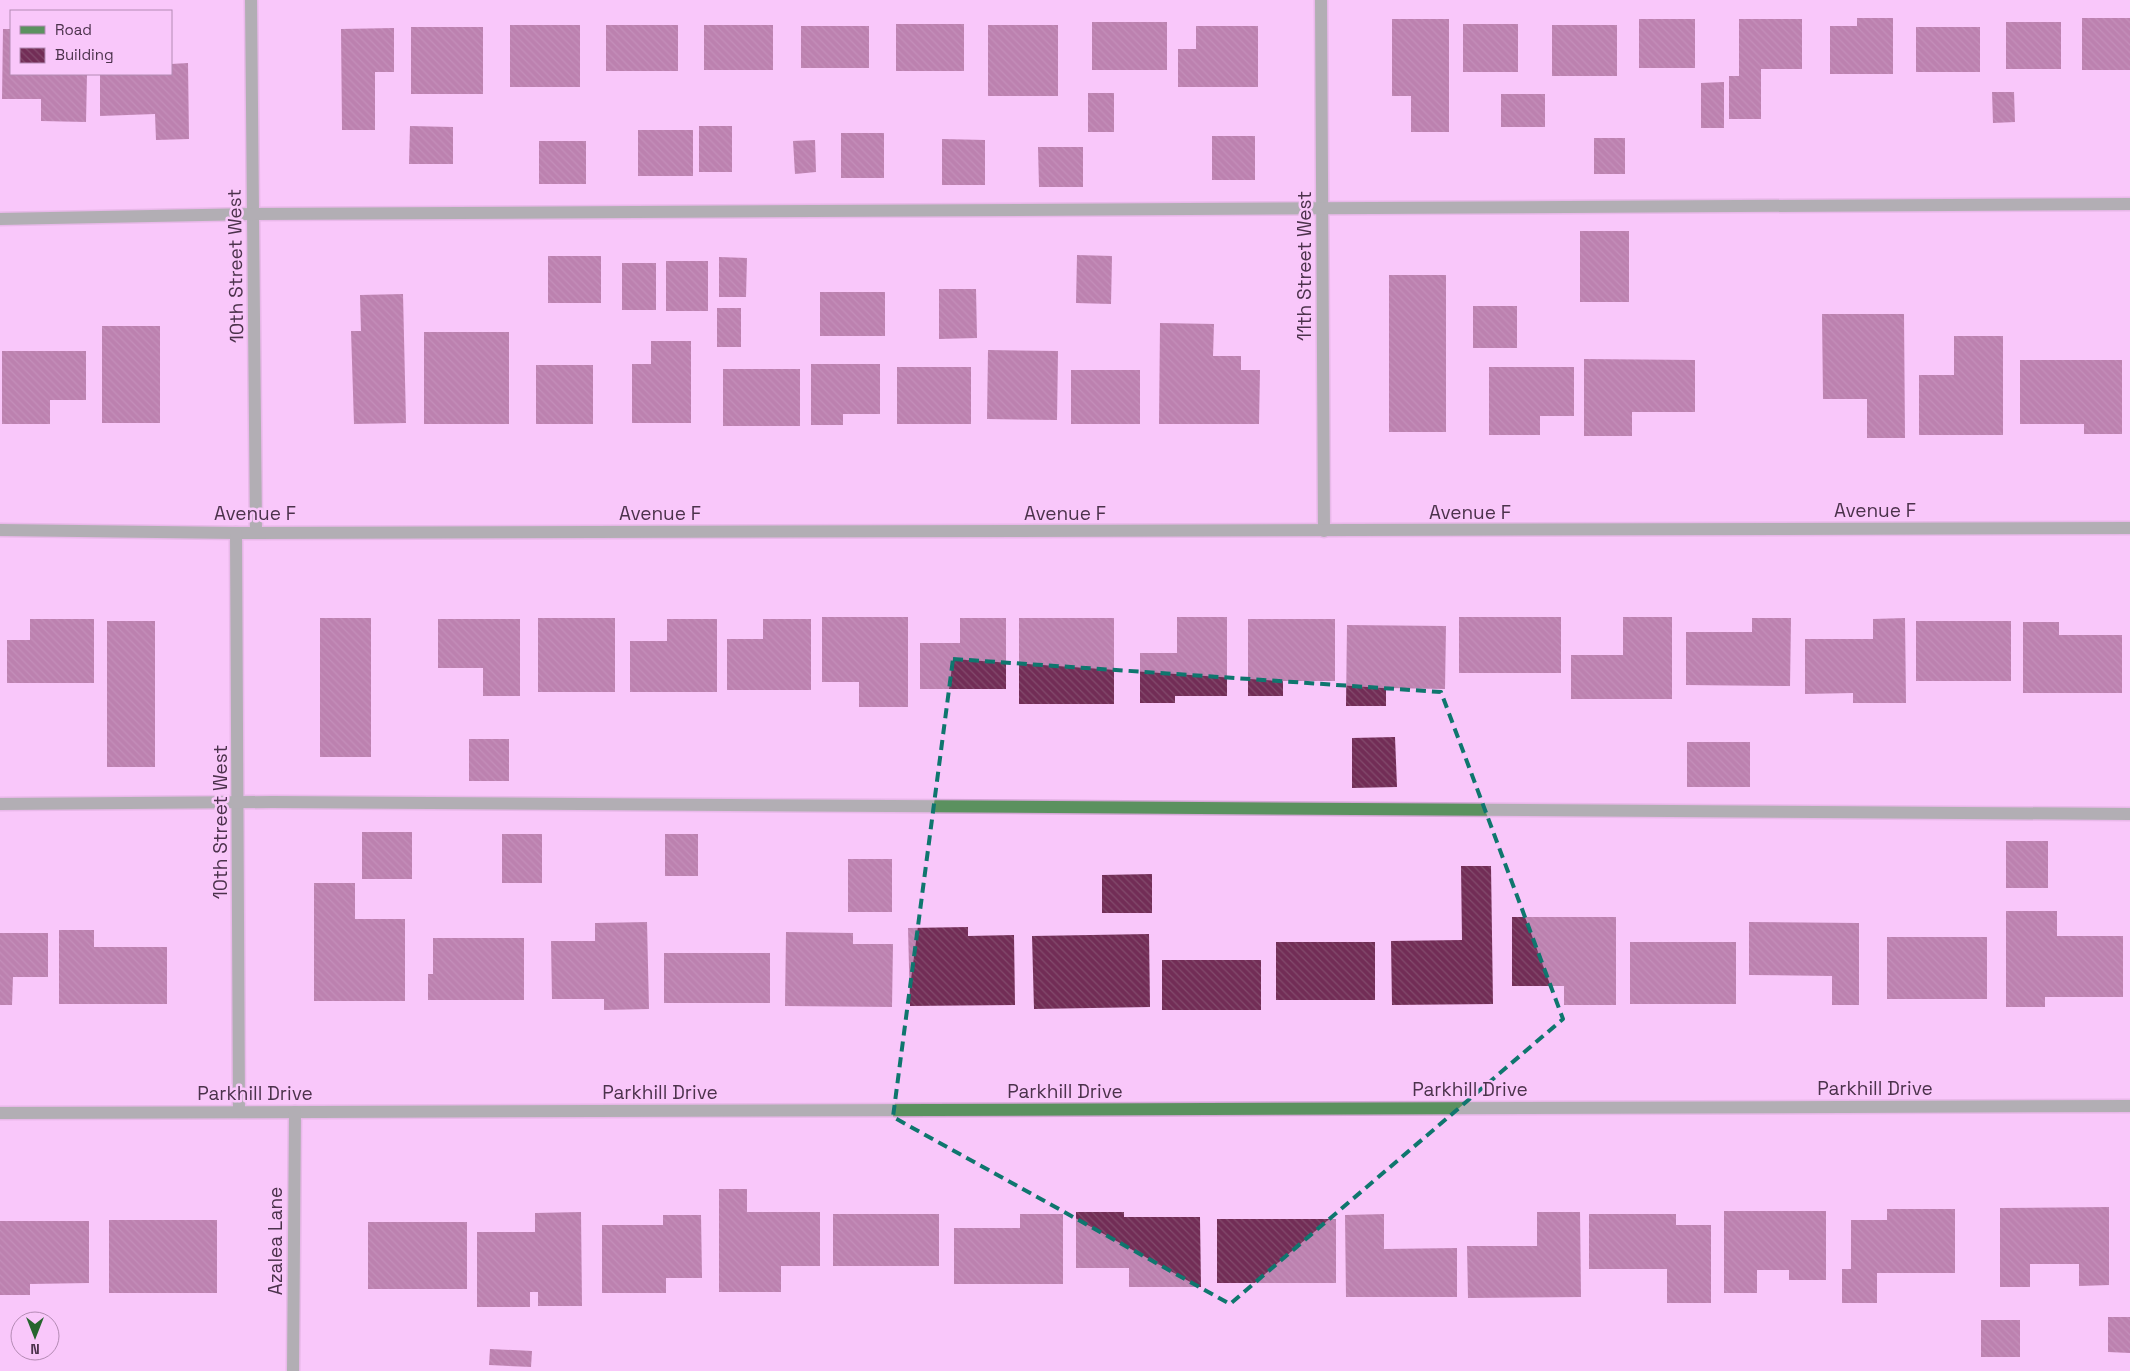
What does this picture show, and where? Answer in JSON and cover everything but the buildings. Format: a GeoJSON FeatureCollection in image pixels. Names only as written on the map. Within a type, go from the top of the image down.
{"type":"FeatureCollection","features":[{"type":"Feature","properties":{"kind":"street","name":"10th Street West"},"geometry":{"type":"LineString","coordinates":[[251,0],[256,532]]}},
{"type":"Feature","properties":{"kind":"street","name":"11th Street West"},"geometry":{"type":"LineString","coordinates":[[1321,0],[1324,532]]}},
{"type":"Feature","properties":{"kind":"street"},"geometry":{"type":"LineString","coordinates":[[0,218],[253,214],[2130,204]]}},
{"type":"Feature","properties":{"kind":"street","name":"Avenue F"},"geometry":{"type":"LineString","coordinates":[[0,530],[236,533],[1324,532],[2130,528]]}},
{"type":"Feature","properties":{"kind":"street","name":"10th Street West"},"geometry":{"type":"LineString","coordinates":[[236,533],[239,802],[239,1112]]}},
{"type":"Feature","properties":{"kind":"street"},"geometry":{"type":"LineString","coordinates":[[0,804],[239,802],[2130,814]]}},
{"type":"Feature","properties":{"kind":"street","name":"Parkhill Drive"},"geometry":{"type":"LineString","coordinates":[[0,1113],[2130,1106]]}},
{"type":"Feature","properties":{"kind":"street","name":"Azalea Lane"},"geometry":{"type":"LineString","coordinates":[[293,1371],[294,1112]]}},
{"type":"Feature","properties":{"kind":"highlighted area"},"geometry":{"type":"Polygon","coordinates":[[[953,659],[1441,692],[1563,1019],[1230,1304],[893,1117],[953,659]]]}}]}
